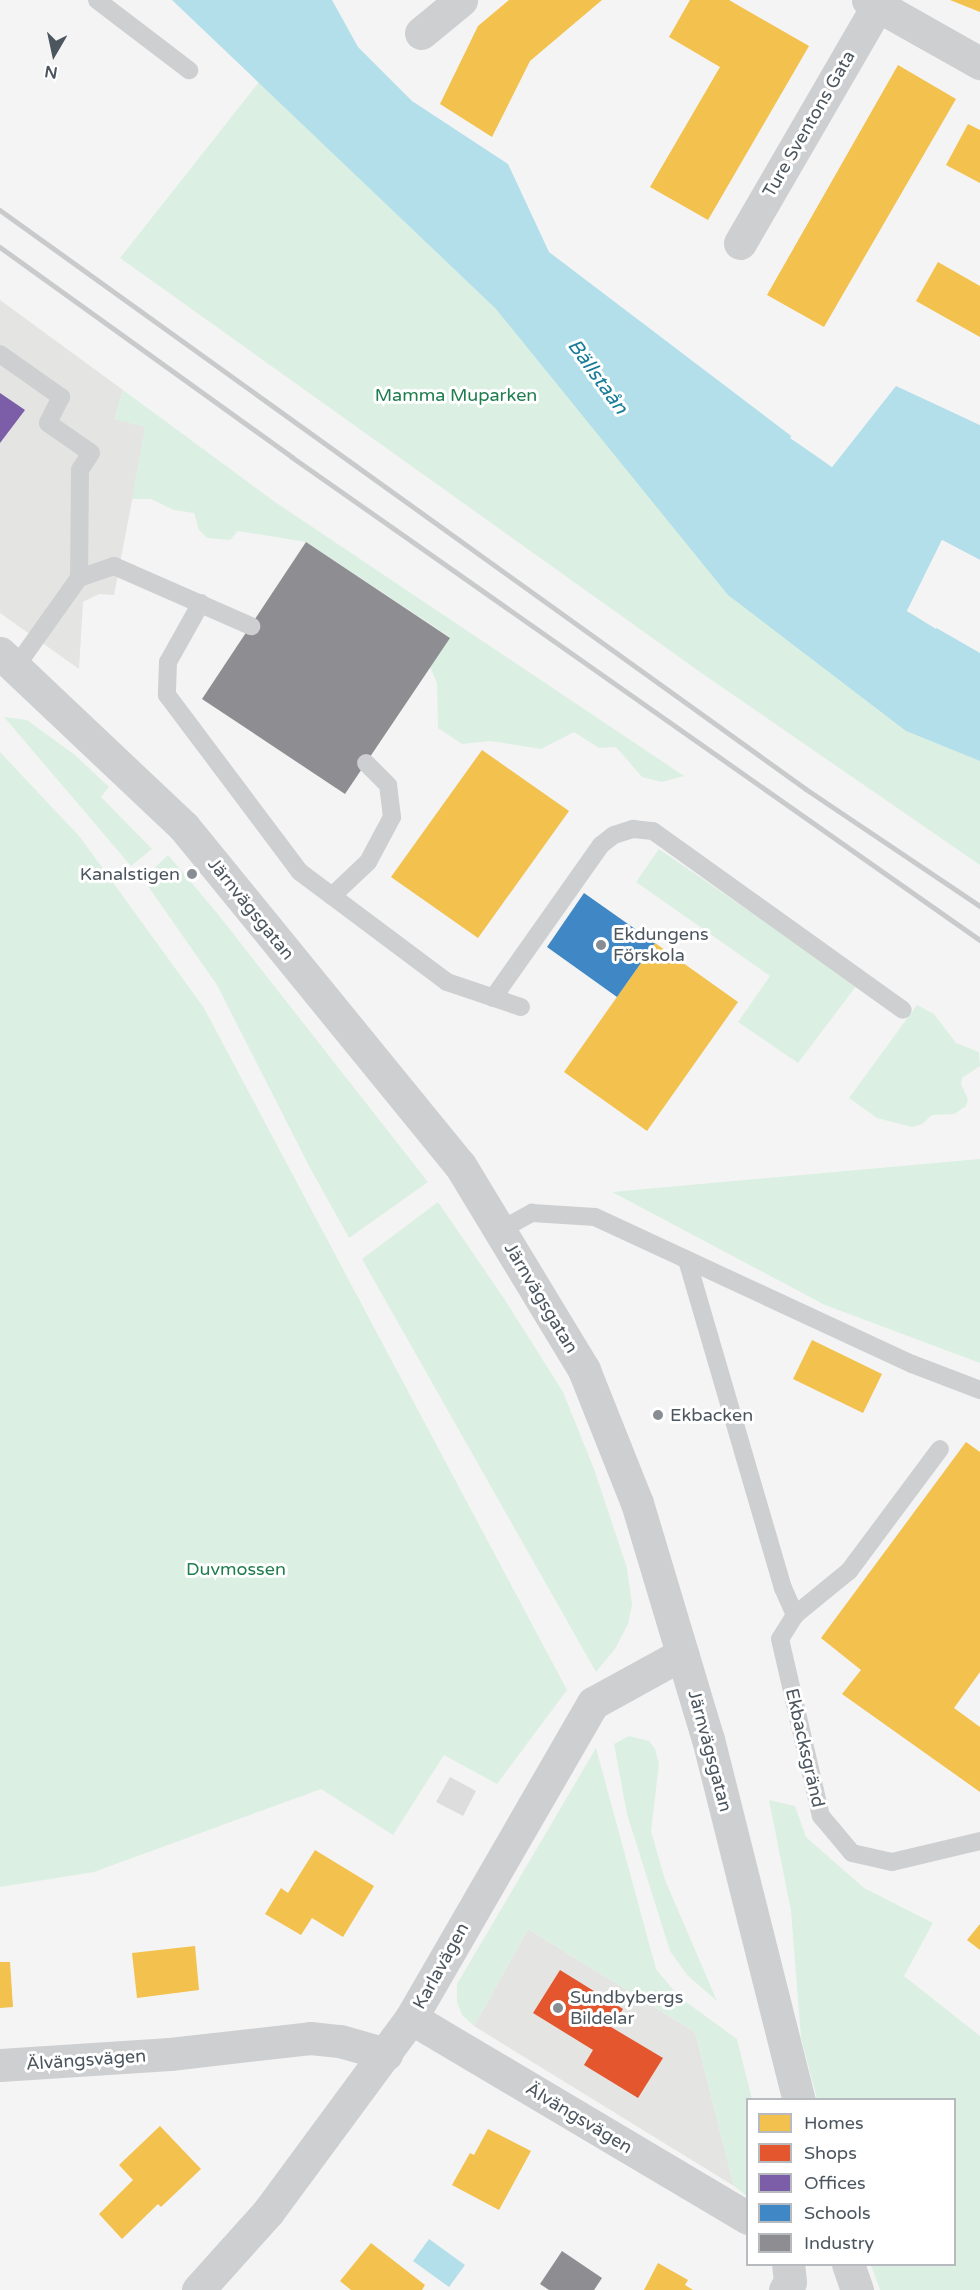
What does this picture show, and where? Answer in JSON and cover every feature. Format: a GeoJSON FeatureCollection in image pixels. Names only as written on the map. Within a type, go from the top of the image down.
{"type":"FeatureCollection","features":[{"type":"Feature","properties":{"kind":"street"},"geometry":{"type":"LineString","coordinates":[[421,33],[461,0]]}},
{"type":"Feature","properties":{"kind":"street"},"geometry":{"type":"LineString","coordinates":[[873,3],[980,63]]}},
{"type":"Feature","properties":{"kind":"street","name":"Ture Sventons Gata"},"geometry":{"type":"LineString","coordinates":[[740,243],[873,3]]}},
{"type":"Feature","properties":{"kind":"street","name":"Järnvägsgatan"},"geometry":{"type":"LineString","coordinates":[[8,661],[184,827],[460,1166],[585,1370],[637,1503],[708,1739],[798,2098]]}},
{"type":"Feature","properties":{"kind":"street","name":"Karlavägen"},"geometry":{"type":"LineString","coordinates":[[198,2290],[268,2212],[411,2018],[593,1703],[682,1654]]}},
{"type":"Feature","properties":{"kind":"street","name":"Älvängsvägen"},"geometry":{"type":"LineString","coordinates":[[411,2018],[746,2217]]}},
{"type":"Feature","properties":{"kind":"street","name":"Älvängsvägen"},"geometry":{"type":"LineString","coordinates":[[0,2065],[170,2054],[310,2038],[340,2041],[386,2054]]}},
{"type":"Feature","properties":{"kind":"street"},"geometry":{"type":"LineString","coordinates":[[785,2290],[790,2282],[788,2266]]}},
{"type":"Feature","properties":{"kind":"street"},"geometry":{"type":"LineString","coordinates":[[848,2266],[856,2290]]}},
{"type":"Feature","properties":{"kind":"lane"},"geometry":{"type":"LineString","coordinates":[[97,0],[189,70]]}},
{"type":"Feature","properties":{"kind":"lane"},"geometry":{"type":"LineString","coordinates":[[0,354],[61,397],[48,423],[91,453],[80,470],[79,578]]}},
{"type":"Feature","properties":{"kind":"lane"},"geometry":{"type":"LineString","coordinates":[[8,661],[79,578],[114,566],[250,626]]}},
{"type":"Feature","properties":{"kind":"lane"},"geometry":{"type":"LineString","coordinates":[[201,603],[168,662],[167,695],[300,872],[447,982],[521,1007]]}},
{"type":"Feature","properties":{"kind":"lane"},"geometry":{"type":"LineString","coordinates":[[332,896],[368,862],[392,817],[388,785],[366,763]]}},
{"type":"Feature","properties":{"kind":"lane"},"geometry":{"type":"LineString","coordinates":[[493,998],[601,845],[614,835],[633,829],[653,831],[903,1010]]}},
{"type":"Feature","properties":{"kind":"lane"},"geometry":{"type":"LineString","coordinates":[[500,1231],[532,1213],[595,1217],[902,1359],[980,1390]]}},
{"type":"Feature","properties":{"kind":"lane"},"geometry":{"type":"LineString","coordinates":[[687,1260],[783,1588],[795,1615]]}},
{"type":"Feature","properties":{"kind":"lane","name":"Ekbacksgränd"},"geometry":{"type":"LineString","coordinates":[[940,1449],[849,1571],[795,1615],[780,1639],[821,1816],[852,1852],[892,1862],[980,1841]]}},
{"type":"Feature","properties":{"kind":"shaded area"},"geometry":{"type":"Polygon","coordinates":[[[0,300],[123,390],[115,419],[146,427],[114,595],[99,594],[83,602],[79,669],[0,613],[0,300]]]}},
{"type":"Feature","properties":{"kind":"shaded area"},"geometry":{"type":"Polygon","coordinates":[[[528,1929],[695,2032],[734,2186],[474,2026],[528,1929]]]}},
{"type":"Feature","properties":{"kind":"green space","name":"Mamma Muparken"},"geometry":{"type":"Polygon","coordinates":[[[259,82],[496,309],[906,731],[980,761],[980,865],[700,672],[120,258],[259,82]]]}},
{"type":"Feature","properties":{"kind":"green space"},"geometry":{"type":"Polygon","coordinates":[[[123,390],[275,502],[684,776],[662,782],[642,777],[616,747],[599,748],[574,732],[541,749],[491,741],[462,744],[438,728],[437,683],[430,667],[450,637],[306,542],[238,531],[230,540],[207,538],[199,530],[194,513],[174,510],[151,499],[132,499],[145,427],[115,419],[123,390]]]}},
{"type":"Feature","properties":{"kind":"green space"},"geometry":{"type":"Polygon","coordinates":[[[4,717],[27,720],[75,755],[109,787],[101,797],[152,849],[131,866],[4,717]]]}},
{"type":"Feature","properties":{"kind":"green space","name":"Duvmossen"},"geometry":{"type":"Polygon","coordinates":[[[0,752],[80,837],[204,1008],[567,1690],[497,1784],[444,1755],[393,1835],[321,1789],[94,1872],[0,1887],[0,752]]]}},
{"type":"Feature","properties":{"kind":"green space"},"geometry":{"type":"Polygon","coordinates":[[[659,849],[857,985],[798,1063],[738,1022],[770,976],[636,882],[659,849]]]}},
{"type":"Feature","properties":{"kind":"green space"},"geometry":{"type":"Polygon","coordinates":[[[168,855],[217,913],[428,1182],[349,1238],[309,1166],[217,985],[143,879],[168,855]]]}},
{"type":"Feature","properties":{"kind":"green space"},"geometry":{"type":"Polygon","coordinates":[[[917,1005],[934,1014],[956,1043],[979,1052],[980,1066],[962,1078],[961,1084],[968,1099],[966,1106],[954,1114],[932,1115],[922,1124],[912,1127],[877,1118],[849,1098],[917,1005]]]}},
{"type":"Feature","properties":{"kind":"green space"},"geometry":{"type":"Polygon","coordinates":[[[980,1159],[980,1363],[825,1305],[612,1192],[980,1159]]]}},
{"type":"Feature","properties":{"kind":"green space"},"geometry":{"type":"Polygon","coordinates":[[[438,1202],[505,1300],[563,1392],[594,1469],[627,1568],[632,1605],[628,1624],[615,1649],[596,1672],[362,1259],[438,1202]]]}},
{"type":"Feature","properties":{"kind":"green space"},"geometry":{"type":"Polygon","coordinates":[[[629,1736],[649,1741],[655,1749],[659,1764],[651,1831],[665,1880],[717,2001],[687,1975],[670,1951],[627,1814],[614,1744],[629,1736]]]}},
{"type":"Feature","properties":{"kind":"green space"},"geometry":{"type":"Polygon","coordinates":[[[596,1748],[656,1969],[679,1997],[737,2039],[752,2098],[746,2098],[746,2195],[734,2186],[695,2032],[528,1929],[474,2026],[462,2015],[457,2002],[457,1984],[596,1748]]]}},
{"type":"Feature","properties":{"kind":"green space"},"geometry":{"type":"Polygon","coordinates":[[[769,1800],[795,1806],[806,1837],[864,1888],[933,1923],[904,1976],[980,2036],[980,2290],[880,2290],[871,2266],[956,2266],[956,2098],[817,2098],[801,2038],[791,1911],[769,1800]]]}},
{"type":"Feature","properties":{"kind":"water","name":"Bällstaån"},"geometry":{"type":"Polygon","coordinates":[[[172,0],[332,0],[358,47],[412,101],[508,164],[549,252],[832,467],[896,385],[980,425],[980,560],[942,540],[907,611],[980,653],[980,761],[906,731],[728,595],[496,309],[172,0]]]}},
{"type":"Feature","properties":{"kind":"water"},"geometry":{"type":"Polygon","coordinates":[[[429,2239],[465,2265],[449,2287],[413,2261],[429,2239]]]}},
{"type":"Feature","properties":{"kind":"pier"},"geometry":{"type":"Polygon","coordinates":[[[895,383],[980,421],[980,425],[896,386],[832,467],[790,438],[792,435],[831,463],[895,383]]]}},
{"type":"Feature","properties":{"kind":"pier"},"geometry":{"type":"Polygon","coordinates":[[[942,540],[980,560],[980,563],[943,544],[910,610],[937,627],[936,629],[907,611],[942,540]]]}},
{"type":"Feature","properties":{"kind":"building: Homes"},"geometry":{"type":"Polygon","coordinates":[[[509,0],[602,0],[530,61],[492,137],[440,104],[478,26],[509,0]]]}},
{"type":"Feature","properties":{"kind":"building: Homes"},"geometry":{"type":"Polygon","coordinates":[[[690,0],[729,0],[809,46],[708,220],[650,187],[720,67],[669,37],[690,0]]]}},
{"type":"Feature","properties":{"kind":"building: Homes"},"geometry":{"type":"Polygon","coordinates":[[[950,0],[980,0],[980,12],[950,0]]]}},
{"type":"Feature","properties":{"kind":"building: Homes"},"geometry":{"type":"Polygon","coordinates":[[[898,65],[956,99],[824,327],[767,295],[898,65]]]}},
{"type":"Feature","properties":{"kind":"building: Homes"},"geometry":{"type":"Polygon","coordinates":[[[968,124],[980,130],[980,183],[946,165],[968,124]]]}},
{"type":"Feature","properties":{"kind":"building: Homes"},"geometry":{"type":"Polygon","coordinates":[[[938,262],[980,286],[980,337],[916,301],[938,262]]]}},
{"type":"Feature","properties":{"kind":"building: Homes"},"geometry":{"type":"Polygon","coordinates":[[[482,750],[569,811],[478,938],[391,877],[482,750]]]}},
{"type":"Feature","properties":{"kind":"building: Homes"},"geometry":{"type":"Polygon","coordinates":[[[655,943],[738,1002],[647,1131],[564,1072],[655,943]]]}},
{"type":"Feature","properties":{"kind":"building: Homes"},"geometry":{"type":"Polygon","coordinates":[[[812,1340],[882,1374],[863,1413],[793,1379],[812,1340]]]}},
{"type":"Feature","properties":{"kind":"building: Homes"},"geometry":{"type":"Polygon","coordinates":[[[966,1442],[980,1452],[980,1672],[954,1708],[980,1727],[980,1792],[842,1694],[861,1670],[821,1638],[966,1442]]]}},
{"type":"Feature","properties":{"kind":"building: Homes"},"geometry":{"type":"Polygon","coordinates":[[[315,1850],[374,1886],[343,1937],[312,1918],[301,1935],[265,1914],[281,1888],[288,1893],[315,1850]]]}},
{"type":"Feature","properties":{"kind":"building: Homes"},"geometry":{"type":"Polygon","coordinates":[[[980,1924],[980,1950],[967,1940],[980,1924]]]}},
{"type":"Feature","properties":{"kind":"building: Homes"},"geometry":{"type":"Polygon","coordinates":[[[195,1946],[199,1990],[137,1998],[132,1953],[195,1946]]]}},
{"type":"Feature","properties":{"kind":"building: Homes"},"geometry":{"type":"Polygon","coordinates":[[[0,1962],[10,1962],[13,2007],[0,2008],[0,1962]]]}},
{"type":"Feature","properties":{"kind":"building: Homes"},"geometry":{"type":"Polygon","coordinates":[[[160,2126],[201,2169],[161,2207],[158,2204],[122,2239],[99,2214],[133,2180],[119,2165],[160,2126]]]}},
{"type":"Feature","properties":{"kind":"building: Homes"},"geometry":{"type":"Polygon","coordinates":[[[488,2129],[531,2151],[499,2210],[452,2185],[470,2153],[474,2155],[488,2129]]]}},
{"type":"Feature","properties":{"kind":"building: Homes"},"geometry":{"type":"Polygon","coordinates":[[[371,2243],[425,2285],[422,2290],[351,2290],[340,2281],[371,2243]]]}},
{"type":"Feature","properties":{"kind":"building: Homes"},"geometry":{"type":"Polygon","coordinates":[[[658,2263],[688,2280],[685,2285],[693,2290],[644,2290],[658,2263]]]}},
{"type":"Feature","properties":{"kind":"building: Shops"},"geometry":{"type":"Polygon","coordinates":[[[560,1970],[623,2009],[611,2027],[663,2058],[638,2098],[584,2065],[593,2050],[533,2013],[560,1970]]]}},
{"type":"Feature","properties":{"kind":"building: Offices"},"geometry":{"type":"Polygon","coordinates":[[[0,393],[25,410],[0,443],[0,393]]]}},
{"type":"Feature","properties":{"kind":"building: Schools","name":"Ekdungens Förskola"},"geometry":{"type":"Polygon","coordinates":[[[584,893],[655,943],[617,997],[547,947],[584,893]]]}},
{"type":"Feature","properties":{"kind":"building: Industry"},"geometry":{"type":"Polygon","coordinates":[[[306,542],[450,638],[345,794],[202,699],[306,542]]]}},
{"type":"Feature","properties":{"kind":"building: Industry"},"geometry":{"type":"Polygon","coordinates":[[[562,2251],[602,2278],[594,2290],[549,2290],[540,2284],[562,2251]]]}},
{"type":"Feature","properties":{"kind":"building: Other"},"geometry":{"type":"Polygon","coordinates":[[[450,1777],[476,1791],[463,1816],[436,1802],[450,1777]]]}},
{"type":"Feature","properties":{"kind":"railway"},"geometry":{"type":"LineString","coordinates":[[0,210],[806,789],[980,906]]}},
{"type":"Feature","properties":{"kind":"railway"},"geometry":{"type":"LineString","coordinates":[[0,247],[292,457],[980,940]]}},
{"type":"Feature","properties":{"kind":"place","name":"Kanalstigen"},"geometry":{"type":"Point","coordinates":[192,874]}},
{"type":"Feature","properties":{"kind":"place","name":"Ekdungens Förskola"},"geometry":{"type":"Point","coordinates":[601,945]}},
{"type":"Feature","properties":{"kind":"place","name":"Ekbacken"},"geometry":{"type":"Point","coordinates":[658,1415]}},
{"type":"Feature","properties":{"kind":"place","name":"Sundbybergs Bildelar"},"geometry":{"type":"Point","coordinates":[558,2008]}}]}
